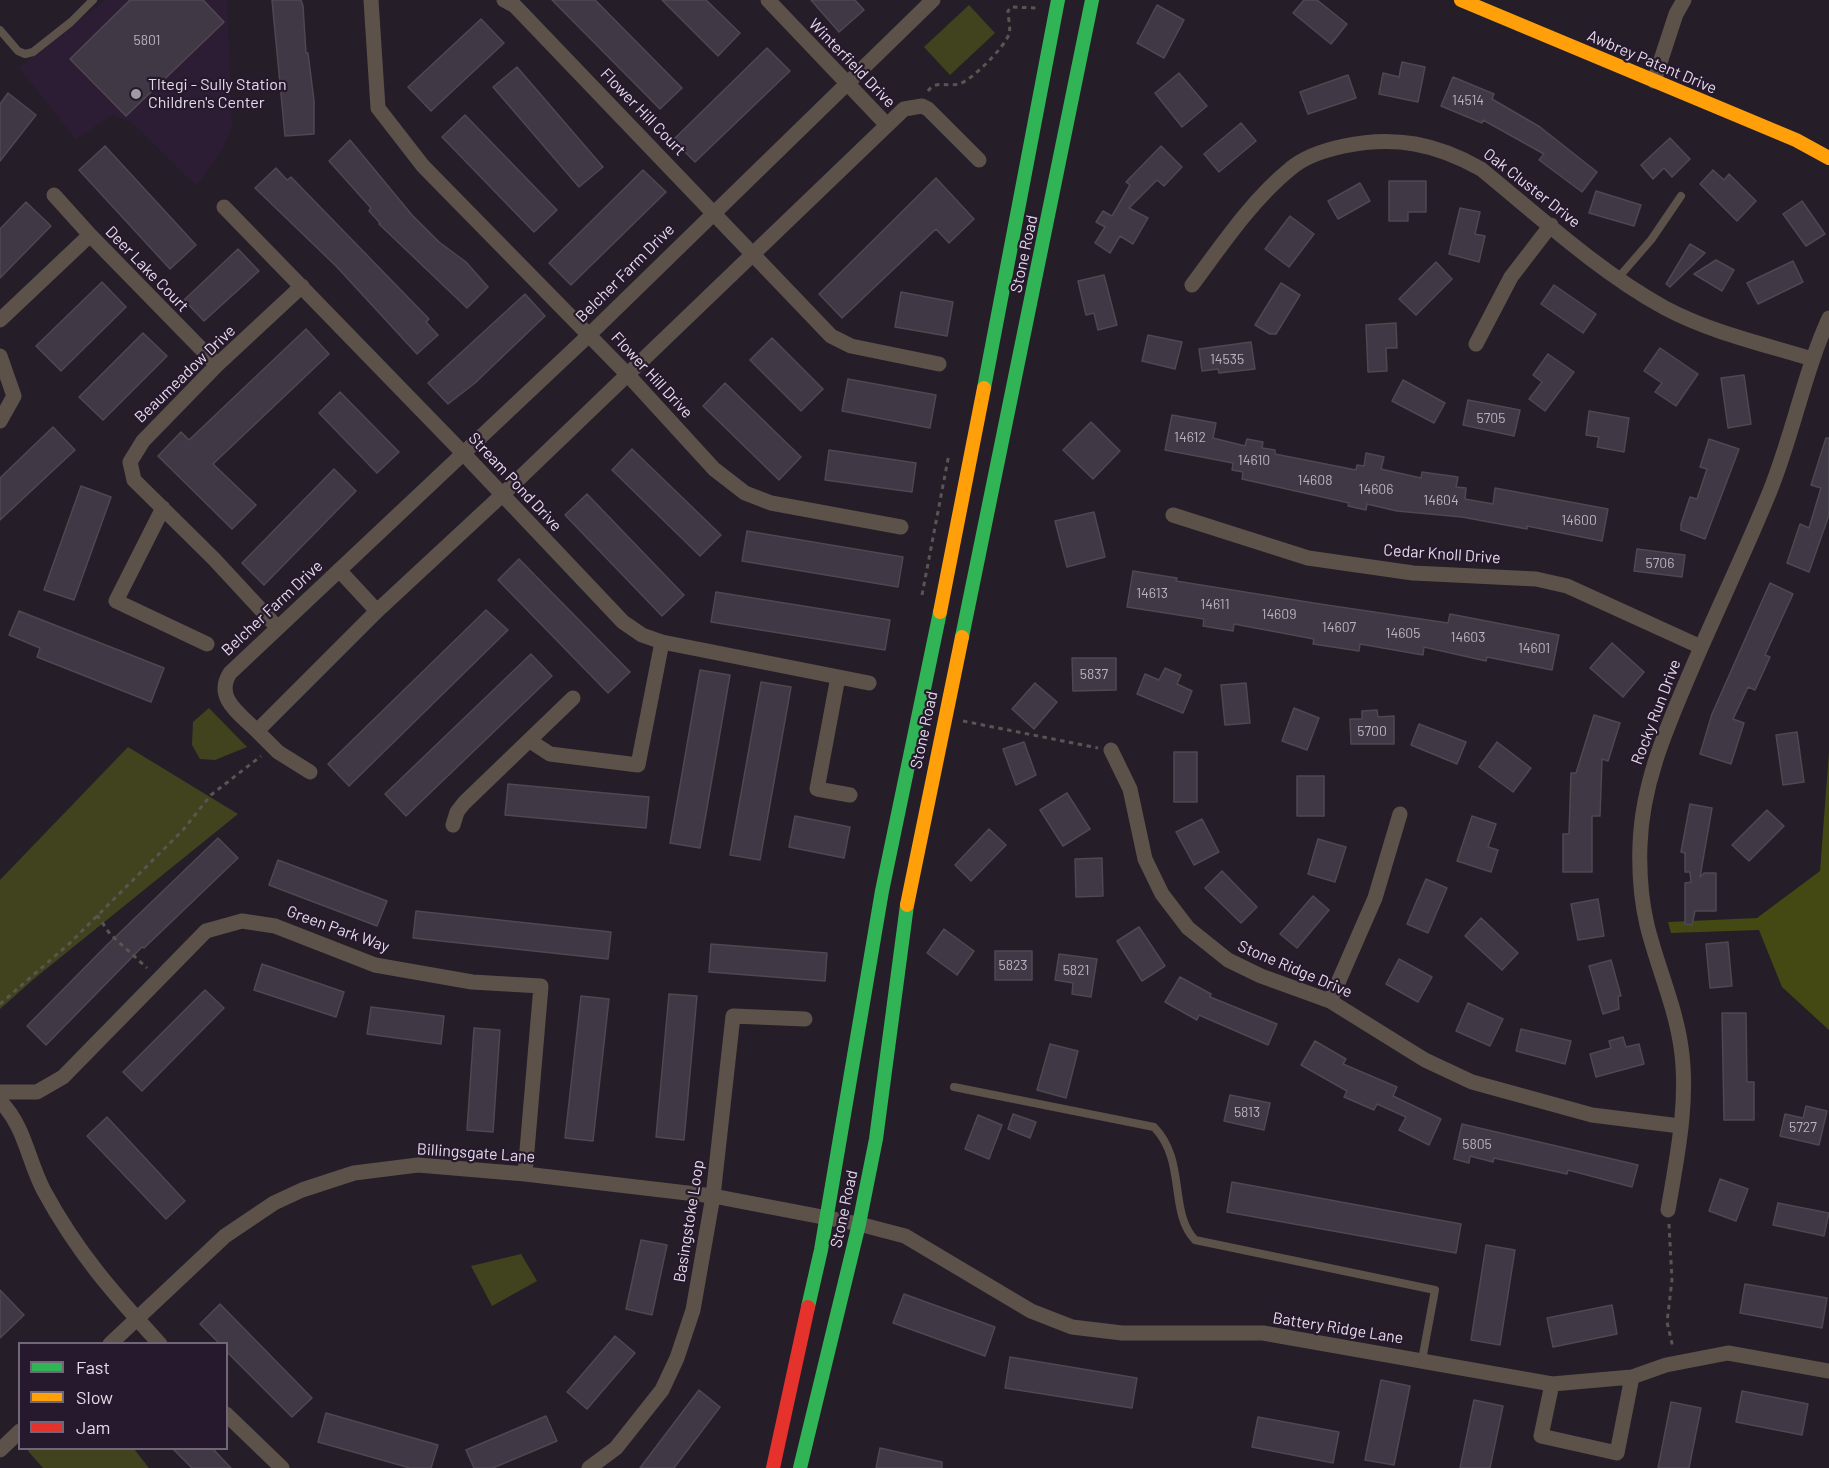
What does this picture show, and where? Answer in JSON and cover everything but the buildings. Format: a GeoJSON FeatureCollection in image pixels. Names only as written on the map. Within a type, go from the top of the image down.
{"type":"FeatureCollection","features":[{"type":"Feature","properties":{"kind":"main road","name":"Stone Road"},"geometry":{"type":"LineString","coordinates":[[800,1468],[859,1224],[876,1139],[908,898],[1092,0]]}},
{"type":"Feature","properties":{"kind":"main road","name":"Awbrey Patent Drive"},"geometry":{"type":"LineString","coordinates":[[1461,0],[1796,140],[1829,158]]}},
{"type":"Feature","properties":{"kind":"main road","name":"Stone Road"},"geometry":{"type":"LineString","coordinates":[[773,1468],[828,1218],[882,891],[954,546],[1057,6]]}},
{"type":"Feature","properties":{"kind":"street","name":"Flower Hill Drive"},"geometry":{"type":"LineString","coordinates":[[371,0],[378,108],[423,166],[628,375],[714,469],[744,493],[771,503],[901,527]]}},
{"type":"Feature","properties":{"kind":"street","name":"Flower Hill Court"},"geometry":{"type":"LineString","coordinates":[[504,0],[515,6],[714,211],[831,336],[851,346],[939,364]]}},
{"type":"Feature","properties":{"kind":"street","name":"Winterfield Drive"},"geometry":{"type":"LineString","coordinates":[[768,0],[886,124]]}},
{"type":"Feature","properties":{"kind":"street","name":"Belcher Farm Drive"},"geometry":{"type":"LineString","coordinates":[[310,772],[272,747],[230,704],[224,693],[225,682],[230,673],[589,335],[933,0]]}},
{"type":"Feature","properties":{"kind":"street"},"geometry":{"type":"LineString","coordinates":[[1654,81],[1676,14],[1684,0]]}},
{"type":"Feature","properties":{"kind":"street"},"geometry":{"type":"LineString","coordinates":[[257,731],[377,611],[628,375],[904,109],[922,106],[935,114],[979,160]]}},
{"type":"Feature","properties":{"kind":"street","name":"Oak Cluster Drive"},"geometry":{"type":"LineString","coordinates":[[1192,285],[1252,206],[1290,168],[1319,153],[1366,141],[1415,142],[1457,155],[1481,169],[1618,278],[1666,309],[1702,324],[1812,359]]}},
{"type":"Feature","properties":{"kind":"street","name":"Deer Lake Court"},"geometry":{"type":"LineString","coordinates":[[54,195],[217,365]]}},
{"type":"Feature","properties":{"kind":"street","name":"Stream Pond Drive"},"geometry":{"type":"LineString","coordinates":[[224,207],[463,453],[622,622],[642,635],[662,642],[869,682]]}},
{"type":"Feature","properties":{"kind":"street"},"geometry":{"type":"LineString","coordinates":[[1476,344],[1511,277],[1551,225]]}},
{"type":"Feature","properties":{"kind":"street"},"geometry":{"type":"LineString","coordinates":[[0,320],[90,235]]}},
{"type":"Feature","properties":{"kind":"street","name":"Beaumeadow Drive"},"geometry":{"type":"LineString","coordinates":[[277,627],[134,480],[130,462],[142,441],[217,365],[302,286]]}},
{"type":"Feature","properties":{"kind":"street","name":"Rocky Run Drive"},"geometry":{"type":"LineString","coordinates":[[1668,1210],[1684,1082],[1681,1047],[1671,999],[1647,925],[1640,876],[1640,845],[1652,767],[1701,647],[1771,489],[1812,359],[1829,318]]}},
{"type":"Feature","properties":{"kind":"street"},"geometry":{"type":"LineString","coordinates":[[0,356],[14,396],[0,421]]}},
{"type":"Feature","properties":{"kind":"street"},"geometry":{"type":"LineString","coordinates":[[163,508],[116,601],[207,644]]}},
{"type":"Feature","properties":{"kind":"street","name":"Cedar Knoll Drive"},"geometry":{"type":"LineString","coordinates":[[1173,515],[1308,558],[1413,573],[1536,579],[1567,586],[1701,647]]}},
{"type":"Feature","properties":{"kind":"street","name":"Belcher Farm Drive"},"geometry":{"type":"LineString","coordinates":[[339,570],[377,611]]}},
{"type":"Feature","properties":{"kind":"street"},"geometry":{"type":"LineString","coordinates":[[530,741],[550,754],[638,765],[662,642]]}},
{"type":"Feature","properties":{"kind":"street"},"geometry":{"type":"LineString","coordinates":[[838,677],[817,789],[850,795]]}},
{"type":"Feature","properties":{"kind":"street"},"geometry":{"type":"LineString","coordinates":[[453,825],[457,812],[464,803],[573,698]]}},
{"type":"Feature","properties":{"kind":"street","name":"Stone Ridge Drive"},"geometry":{"type":"LineString","coordinates":[[1111,750],[1130,789],[1145,859],[1162,894],[1188,928],[1210,948],[1244,969],[1330,1001],[1425,1060],[1472,1082],[1592,1115],[1680,1126]]}},
{"type":"Feature","properties":{"kind":"street"},"geometry":{"type":"LineString","coordinates":[[1330,1001],[1375,898],[1400,814]]}},
{"type":"Feature","properties":{"kind":"street","name":"Green Park Way"},"geometry":{"type":"LineString","coordinates":[[0,1092],[37,1092],[63,1077],[206,931],[242,921],[275,926],[375,964],[472,982],[541,986],[525,1174]]}},
{"type":"Feature","properties":{"kind":"street","name":"Basingstoke Loop"},"geometry":{"type":"LineString","coordinates":[[589,1468],[616,1448],[662,1390],[677,1358],[693,1310],[713,1196],[733,1016],[805,1019]]}},
{"type":"Feature","properties":{"kind":"street"},"geometry":{"type":"LineString","coordinates":[[0,1101],[18,1125],[42,1188],[77,1249],[158,1342]]}},
{"type":"Feature","properties":{"kind":"street","name":"Billingsgate Lane"},"geometry":{"type":"LineString","coordinates":[[112,1342],[225,1236],[250,1217],[302,1190],[354,1173],[407,1166],[449,1167],[525,1174],[713,1196],[859,1224]]}},
{"type":"Feature","properties":{"kind":"street","name":"Battery Ridge Lane"},"geometry":{"type":"LineString","coordinates":[[859,1224],[904,1236],[1030,1311],[1072,1327],[1122,1334],[1263,1333],[1552,1384],[1632,1377],[1677,1363],[1728,1353],[1829,1371]]}},
{"type":"Feature","properties":{"kind":"street"},"geometry":{"type":"LineString","coordinates":[[1552,1384],[1541,1436],[1617,1453],[1632,1377]]}},
{"type":"Feature","properties":{"kind":"street"},"geometry":{"type":"LineString","coordinates":[[228,1416],[282,1468]]}},
{"type":"Feature","properties":{"kind":"street"},"geometry":{"type":"LineString","coordinates":[[0,1450],[18,1433]]}},
{"type":"Feature","properties":{"kind":"lane"},"geometry":{"type":"LineString","coordinates":[[0,30],[18,51],[25,54],[38,49],[93,0]]}},
{"type":"Feature","properties":{"kind":"lane"},"geometry":{"type":"LineString","coordinates":[[1618,278],[1651,240],[1681,196]]}},
{"type":"Feature","properties":{"kind":"lane"},"geometry":{"type":"LineString","coordinates":[[954,1087],[1154,1127],[1168,1144],[1178,1181],[1182,1215],[1188,1232],[1195,1240],[1435,1290],[1422,1360]]}},
{"type":"Feature","properties":{"kind":"path"},"geometry":{"type":"LineString","coordinates":[[922,106],[932,86],[962,83],[1000,50],[1010,33],[1008,11],[1011,7],[1040,9],[1057,6]]}},
{"type":"Feature","properties":{"kind":"path"},"geometry":{"type":"LineString","coordinates":[[944,718],[1111,750]]}},
{"type":"Feature","properties":{"kind":"path"},"geometry":{"type":"LineString","coordinates":[[0,1004],[97,915],[183,830],[211,795],[272,747]]}},
{"type":"Feature","properties":{"kind":"path"},"geometry":{"type":"LineString","coordinates":[[97,915],[110,934],[159,979]]}},
{"type":"Feature","properties":{"kind":"path"},"geometry":{"type":"LineString","coordinates":[[1668,1210],[1672,1280],[1667,1322],[1677,1363]]}},
{"type":"Feature","properties":{"kind":"shaded area","name":"Tltegi - Sully Station Children's Center"},"geometry":{"type":"Polygon","coordinates":[[[105,0],[227,0],[232,127],[224,146],[197,186],[130,121],[112,115],[76,139],[19,68],[105,0]]]}},
{"type":"Feature","properties":{"kind":"green space"},"geometry":{"type":"Polygon","coordinates":[[[969,5],[995,33],[950,75],[924,47],[969,5]]]}},
{"type":"Feature","properties":{"kind":"green space"},"geometry":{"type":"Polygon","coordinates":[[[209,708],[247,747],[215,760],[200,759],[192,745],[193,722],[209,708]]]}},
{"type":"Feature","properties":{"kind":"green space"},"geometry":{"type":"Polygon","coordinates":[[[128,747],[238,814],[0,1009],[0,880],[128,747]]]}},
{"type":"Feature","properties":{"kind":"green space"},"geometry":{"type":"Polygon","coordinates":[[[1829,752],[1829,1030],[1782,987],[1759,930],[1671,933],[1668,922],[1757,918],[1820,871],[1829,752]]]}},
{"type":"Feature","properties":{"kind":"green space"},"geometry":{"type":"Polygon","coordinates":[[[521,1254],[537,1281],[492,1306],[471,1266],[521,1254]]]}},
{"type":"Feature","properties":{"kind":"green space"},"geometry":{"type":"Polygon","coordinates":[[[135,1450],[149,1468],[43,1468],[28,1451],[135,1450]]]}},
{"type":"Feature","properties":{"kind":"traffic: fast"},"geometry":{"type":"LineString","coordinates":[[984,388],[1058,0]]}},
{"type":"Feature","properties":{"kind":"traffic: fast"},"geometry":{"type":"LineString","coordinates":[[962,637],[1092,0]]}},
{"type":"Feature","properties":{"kind":"traffic: fast"},"geometry":{"type":"LineString","coordinates":[[808,1307],[821,1250],[882,891],[940,612]]}},
{"type":"Feature","properties":{"kind":"traffic: fast"},"geometry":{"type":"LineString","coordinates":[[800,1468],[859,1224],[876,1139],[907,905]]}},
{"type":"Feature","properties":{"kind":"traffic: slow"},"geometry":{"type":"LineString","coordinates":[[1461,0],[1796,140],[1829,158]]}},
{"type":"Feature","properties":{"kind":"traffic: slow"},"geometry":{"type":"LineString","coordinates":[[940,612],[984,388]]}},
{"type":"Feature","properties":{"kind":"traffic: slow"},"geometry":{"type":"LineString","coordinates":[[907,905],[962,637]]}},
{"type":"Feature","properties":{"kind":"traffic: jam"},"geometry":{"type":"LineString","coordinates":[[773,1468],[808,1307]]}},
{"type":"Feature","properties":{"kind":"place","name":"Tltegi - Sully Station Children's Center"},"geometry":{"type":"Point","coordinates":[136,94]}}]}
